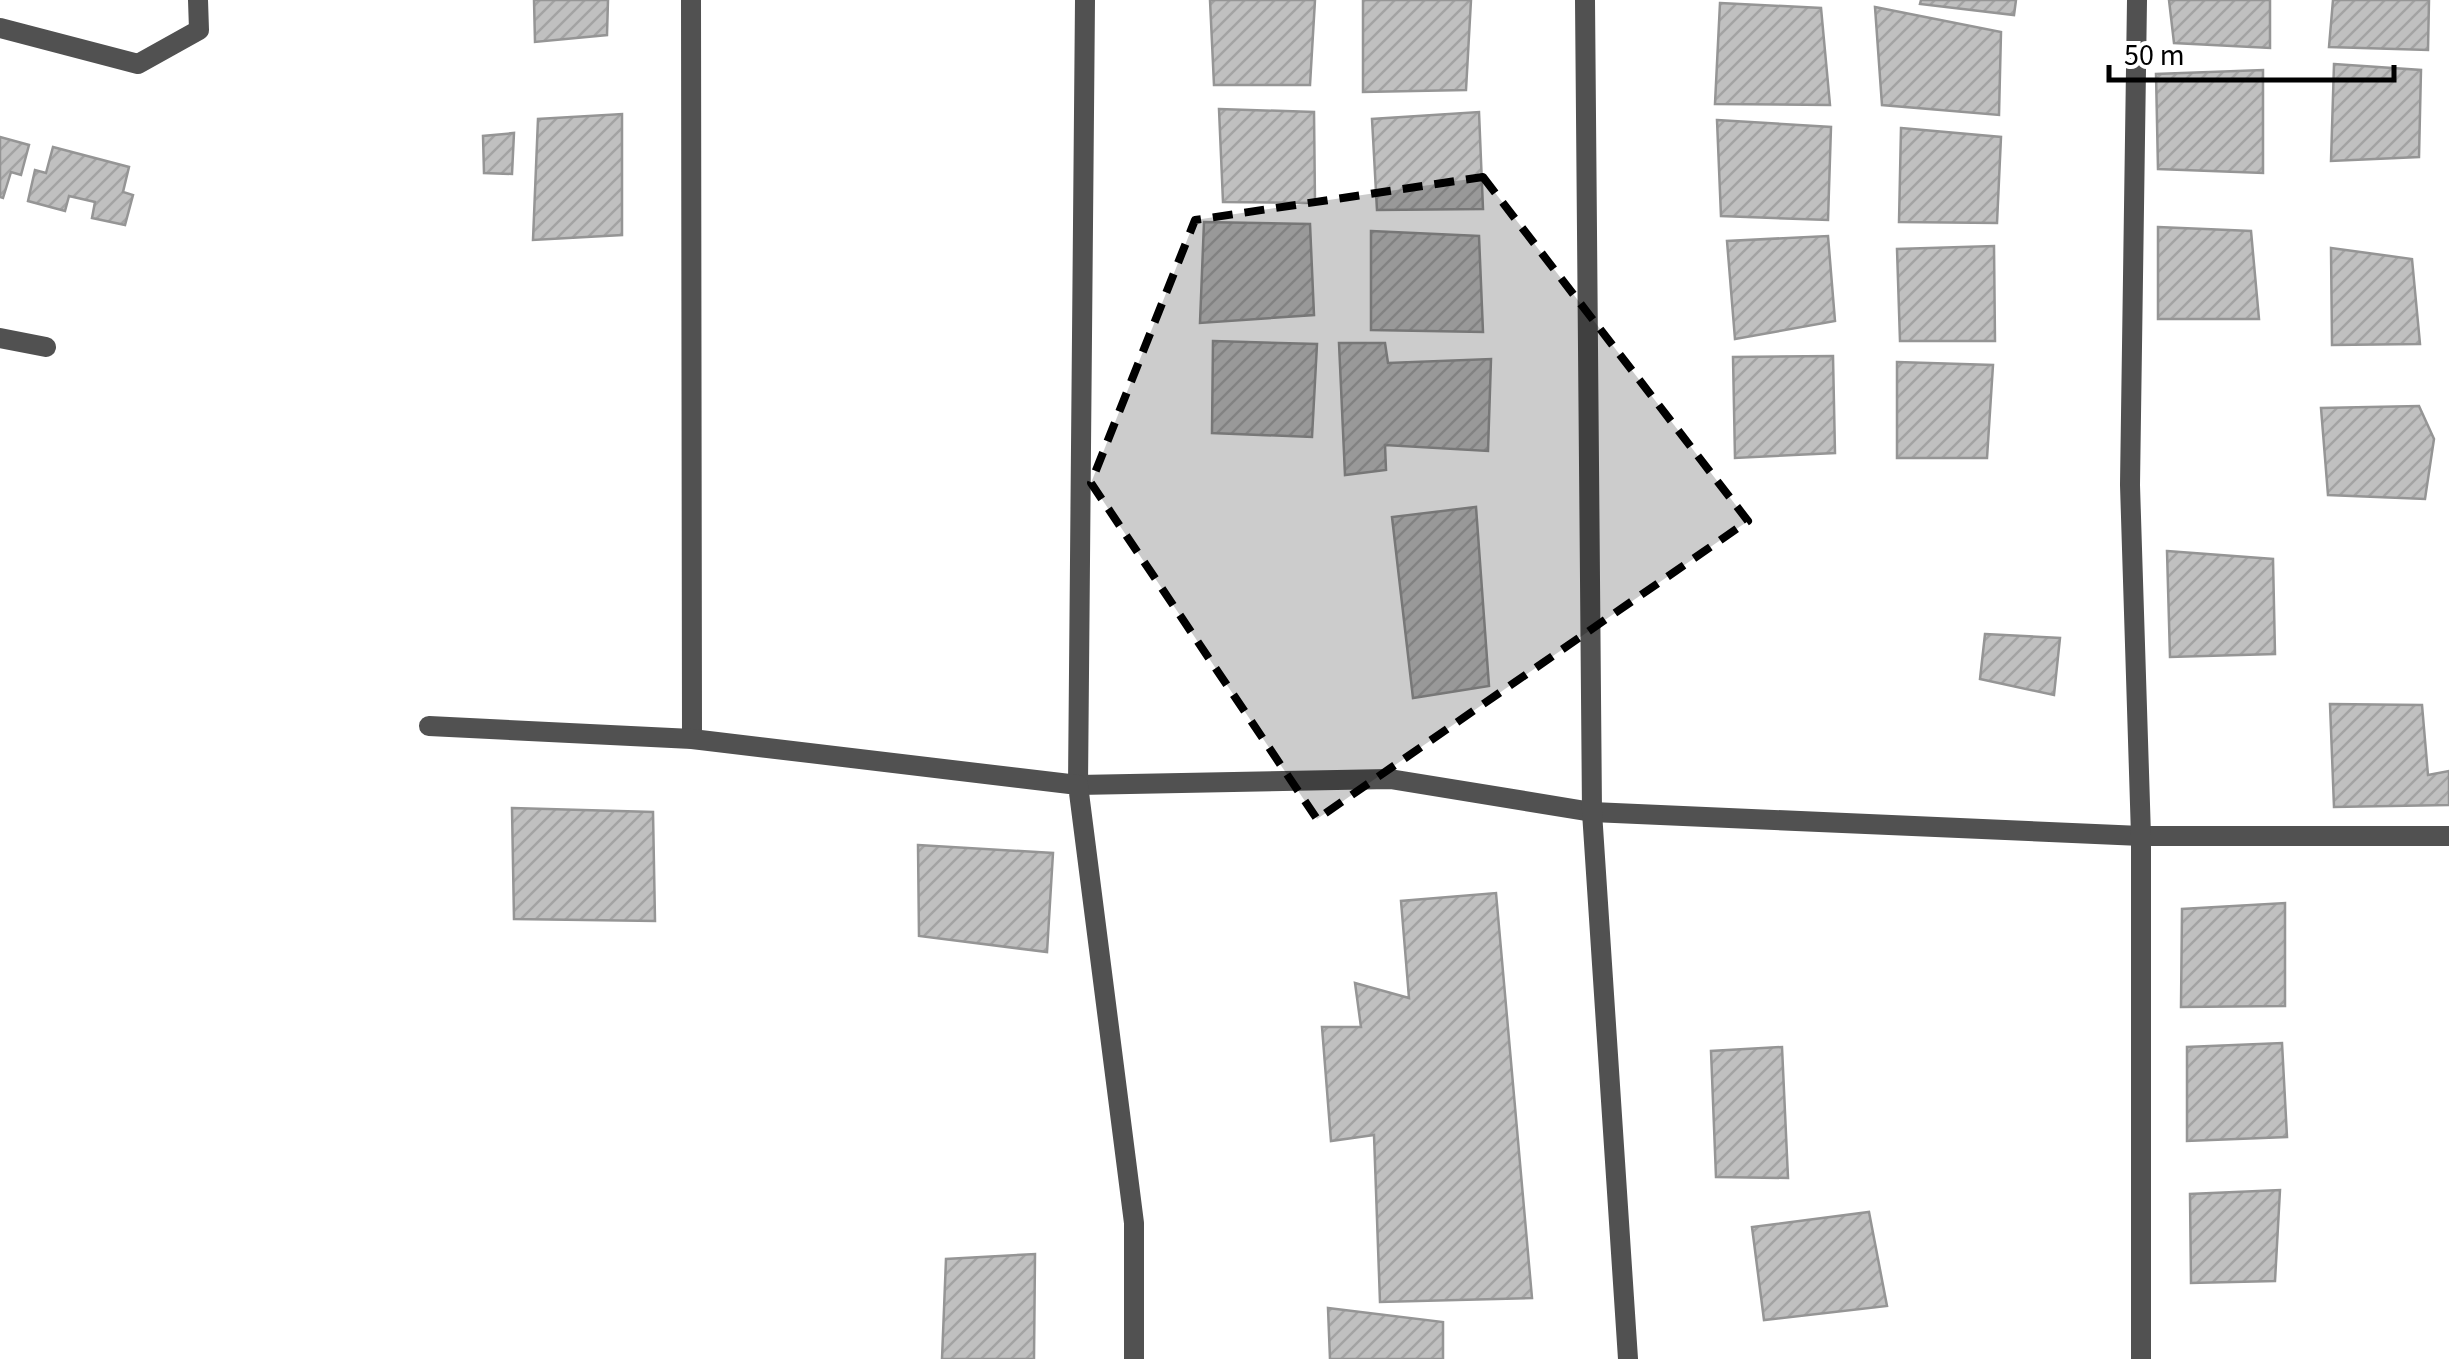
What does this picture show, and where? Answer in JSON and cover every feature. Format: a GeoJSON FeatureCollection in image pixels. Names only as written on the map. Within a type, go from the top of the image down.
{"type":"FeatureCollection","features":[{"type":"Feature","properties":{"kind":"street"},"geometry":{"type":"LineString","coordinates":[[0,28],[138,64],[199,30],[198,0]]}},
{"type":"Feature","properties":{"kind":"street"},"geometry":{"type":"LineString","coordinates":[[691,0],[692,739]]}},
{"type":"Feature","properties":{"kind":"street"},"geometry":{"type":"LineString","coordinates":[[1084,0],[1078,786],[1134,1223],[1134,1359]]}},
{"type":"Feature","properties":{"kind":"street"},"geometry":{"type":"LineString","coordinates":[[1585,0],[1592,812],[1628,1359]]}},
{"type":"Feature","properties":{"kind":"street"},"geometry":{"type":"LineString","coordinates":[[2137,0],[2130,485],[2141,836],[2142,1359]]}},
{"type":"Feature","properties":{"kind":"street"},"geometry":{"type":"LineString","coordinates":[[0,338],[46,347]]}},
{"type":"Feature","properties":{"kind":"street"},"geometry":{"type":"LineString","coordinates":[[429,726],[692,739],[1078,786],[1390,778],[1592,812],[2141,836],[2449,836]]}},
{"type":"Feature","properties":{"kind":"highlighted area"},"geometry":{"type":"Polygon","coordinates":[[[1483,177],[1748,521],[1317,819],[1091,483],[1195,220],[1483,177]]]}},
{"type":"Feature","properties":{"kind":"building"},"geometry":{"type":"Polygon","coordinates":[[[534,0],[608,0],[607,35],[535,42],[534,0]]]}},
{"type":"Feature","properties":{"kind":"building"},"geometry":{"type":"Polygon","coordinates":[[[1210,0],[1315,0],[1310,85],[1214,85],[1210,0]]]}},
{"type":"Feature","properties":{"kind":"building"},"geometry":{"type":"Polygon","coordinates":[[[1363,0],[1471,0],[1466,90],[1363,92],[1363,0]]]}},
{"type":"Feature","properties":{"kind":"building"},"geometry":{"type":"Polygon","coordinates":[[[1921,0],[2016,0],[2014,15],[1920,4],[1921,0]]]}},
{"type":"Feature","properties":{"kind":"building"},"geometry":{"type":"Polygon","coordinates":[[[2169,0],[2270,0],[2270,48],[2174,43],[2169,0]]]}},
{"type":"Feature","properties":{"kind":"building"},"geometry":{"type":"Polygon","coordinates":[[[2333,0],[2429,0],[2428,50],[2329,47],[2333,0]]]}},
{"type":"Feature","properties":{"kind":"building"},"geometry":{"type":"Polygon","coordinates":[[[1720,3],[1821,8],[1830,105],[1715,104],[1720,3]]]}},
{"type":"Feature","properties":{"kind":"building"},"geometry":{"type":"Polygon","coordinates":[[[1875,7],[2001,32],[1999,115],[1882,105],[1875,7]]]}},
{"type":"Feature","properties":{"kind":"building"},"geometry":{"type":"Polygon","coordinates":[[[2334,64],[2421,70],[2419,157],[2331,161],[2334,64]]]}},
{"type":"Feature","properties":{"kind":"building"},"geometry":{"type":"Polygon","coordinates":[[[2263,70],[2263,173],[2158,169],[2156,74],[2263,70]]]}},
{"type":"Feature","properties":{"kind":"building"},"geometry":{"type":"Polygon","coordinates":[[[1219,109],[1314,112],[1315,203],[1223,202],[1219,109]]]}},
{"type":"Feature","properties":{"kind":"building"},"geometry":{"type":"Polygon","coordinates":[[[1479,112],[1483,209],[1377,210],[1372,119],[1479,112]]]}},
{"type":"Feature","properties":{"kind":"building"},"geometry":{"type":"Polygon","coordinates":[[[622,114],[622,235],[533,240],[538,119],[622,114]]]}},
{"type":"Feature","properties":{"kind":"building"},"geometry":{"type":"Polygon","coordinates":[[[1717,120],[1831,127],[1828,220],[1721,216],[1717,120]]]}},
{"type":"Feature","properties":{"kind":"building"},"geometry":{"type":"Polygon","coordinates":[[[1901,128],[2001,137],[1997,223],[1899,222],[1901,128]]]}},
{"type":"Feature","properties":{"kind":"building"},"geometry":{"type":"Polygon","coordinates":[[[514,133],[512,174],[484,173],[483,136],[514,133]]]}},
{"type":"Feature","properties":{"kind":"building"},"geometry":{"type":"Polygon","coordinates":[[[0,137],[29,145],[21,175],[11,172],[3,198],[0,197],[0,137]]]}},
{"type":"Feature","properties":{"kind":"building"},"geometry":{"type":"Polygon","coordinates":[[[53,147],[129,167],[123,192],[133,195],[125,225],[92,218],[95,202],[69,196],[65,211],[28,201],[35,170],[46,173],[53,147]]]}},
{"type":"Feature","properties":{"kind":"building"},"geometry":{"type":"Polygon","coordinates":[[[1204,222],[1310,224],[1314,315],[1200,323],[1204,222]]]}},
{"type":"Feature","properties":{"kind":"building"},"geometry":{"type":"Polygon","coordinates":[[[2158,227],[2251,231],[2259,319],[2158,319],[2158,227]]]}},
{"type":"Feature","properties":{"kind":"building"},"geometry":{"type":"Polygon","coordinates":[[[1371,231],[1479,236],[1483,332],[1371,330],[1371,231]]]}},
{"type":"Feature","properties":{"kind":"building"},"geometry":{"type":"Polygon","coordinates":[[[1828,236],[1835,321],[1735,339],[1727,241],[1828,236]]]}},
{"type":"Feature","properties":{"kind":"building"},"geometry":{"type":"Polygon","coordinates":[[[1994,246],[1995,341],[1900,341],[1897,249],[1994,246]]]}},
{"type":"Feature","properties":{"kind":"building"},"geometry":{"type":"Polygon","coordinates":[[[2331,248],[2412,259],[2420,344],[2332,345],[2331,248]]]}},
{"type":"Feature","properties":{"kind":"building"},"geometry":{"type":"Polygon","coordinates":[[[1213,341],[1317,344],[1312,437],[1212,433],[1213,341]]]}},
{"type":"Feature","properties":{"kind":"building"},"geometry":{"type":"Polygon","coordinates":[[[1339,343],[1385,343],[1388,363],[1491,359],[1488,451],[1385,445],[1386,470],[1345,475],[1339,343]]]}},
{"type":"Feature","properties":{"kind":"building"},"geometry":{"type":"Polygon","coordinates":[[[1833,356],[1835,453],[1735,458],[1733,357],[1833,356]]]}},
{"type":"Feature","properties":{"kind":"building"},"geometry":{"type":"Polygon","coordinates":[[[1897,362],[1993,365],[1987,458],[1897,458],[1897,362]]]}},
{"type":"Feature","properties":{"kind":"building"},"geometry":{"type":"Polygon","coordinates":[[[2419,406],[2434,439],[2425,499],[2328,495],[2321,408],[2419,406]]]}},
{"type":"Feature","properties":{"kind":"building"},"geometry":{"type":"Polygon","coordinates":[[[1476,507],[1489,686],[1413,698],[1392,517],[1476,507]]]}},
{"type":"Feature","properties":{"kind":"building"},"geometry":{"type":"Polygon","coordinates":[[[2167,551],[2273,559],[2275,654],[2170,657],[2167,551]]]}},
{"type":"Feature","properties":{"kind":"building"},"geometry":{"type":"Polygon","coordinates":[[[1985,634],[2060,638],[2054,695],[1980,679],[1985,634]]]}},
{"type":"Feature","properties":{"kind":"building"},"geometry":{"type":"Polygon","coordinates":[[[2330,704],[2422,705],[2428,775],[2449,771],[2449,805],[2334,807],[2330,704]]]}},
{"type":"Feature","properties":{"kind":"building"},"geometry":{"type":"Polygon","coordinates":[[[512,808],[653,812],[655,921],[514,919],[512,808]]]}},
{"type":"Feature","properties":{"kind":"building"},"geometry":{"type":"Polygon","coordinates":[[[918,845],[1053,853],[1047,952],[919,936],[918,845]]]}},
{"type":"Feature","properties":{"kind":"building"},"geometry":{"type":"Polygon","coordinates":[[[1496,893],[1532,1298],[1380,1302],[1374,1135],[1331,1141],[1322,1027],[1361,1027],[1355,983],[1409,998],[1401,901],[1496,893]]]}},
{"type":"Feature","properties":{"kind":"building"},"geometry":{"type":"Polygon","coordinates":[[[2285,903],[2285,1006],[2181,1007],[2182,909],[2285,903]]]}},
{"type":"Feature","properties":{"kind":"building"},"geometry":{"type":"Polygon","coordinates":[[[2282,1043],[2287,1137],[2187,1141],[2187,1047],[2282,1043]]]}},
{"type":"Feature","properties":{"kind":"building"},"geometry":{"type":"Polygon","coordinates":[[[1782,1047],[1788,1178],[1716,1177],[1711,1051],[1782,1047]]]}},
{"type":"Feature","properties":{"kind":"building"},"geometry":{"type":"Polygon","coordinates":[[[2280,1190],[2275,1281],[2191,1283],[2190,1194],[2280,1190]]]}},
{"type":"Feature","properties":{"kind":"building"},"geometry":{"type":"Polygon","coordinates":[[[1869,1212],[1887,1306],[1764,1320],[1752,1227],[1869,1212]]]}},
{"type":"Feature","properties":{"kind":"building"},"geometry":{"type":"Polygon","coordinates":[[[1035,1254],[1034,1359],[942,1359],[946,1259],[1035,1254]]]}},
{"type":"Feature","properties":{"kind":"building"},"geometry":{"type":"Polygon","coordinates":[[[1328,1308],[1443,1322],[1443,1359],[1330,1359],[1328,1308]]]}}]}
